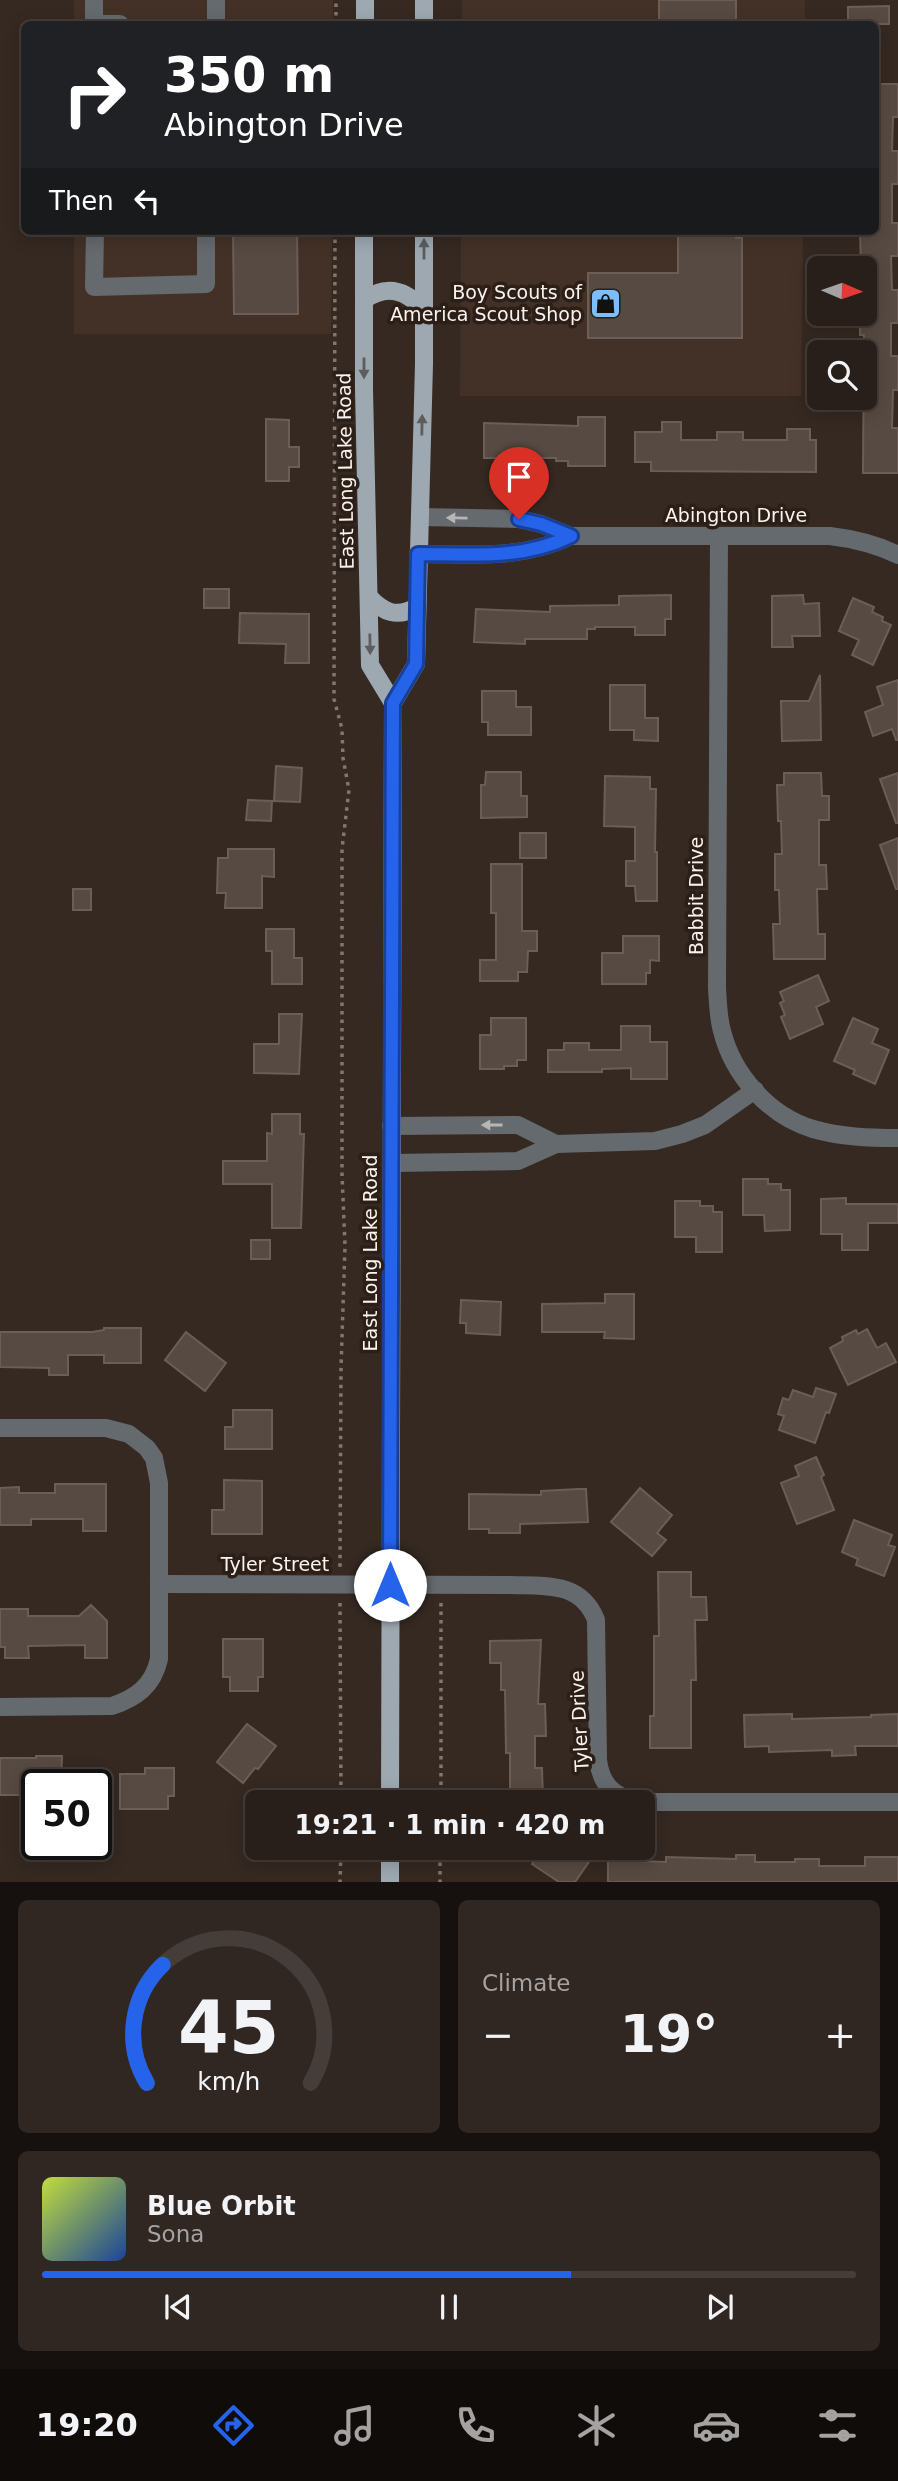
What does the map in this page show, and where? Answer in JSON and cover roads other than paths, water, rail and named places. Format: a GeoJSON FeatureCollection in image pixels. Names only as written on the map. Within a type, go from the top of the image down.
{"type":"FeatureCollection","features":[{"type":"Feature","properties":{"kind":"main road"},"geometry":{"type":"LineString","coordinates":[[365,0],[365,21]]}},
{"type":"Feature","properties":{"kind":"main road"},"geometry":{"type":"LineString","coordinates":[[424,0],[424,21]]}},
{"type":"Feature","properties":{"kind":"main road","name":"East Long Lake Road"},"geometry":{"type":"LineString","coordinates":[[364,235],[370,665],[393,703],[390,1790]]}},
{"type":"Feature","properties":{"kind":"main road"},"geometry":{"type":"LineString","coordinates":[[393,703],[416,664],[424,235]]}},
{"type":"Feature","properties":{"kind":"main road"},"geometry":{"type":"LineString","coordinates":[[364,300],[381,290],[390,290],[409,296],[424,310]]}},
{"type":"Feature","properties":{"kind":"main road"},"geometry":{"type":"LineString","coordinates":[[369,597],[387,612],[407,613],[417,607]]}},
{"type":"Feature","properties":{"kind":"main road"},"geometry":{"type":"LineString","coordinates":[[390,1860],[390,1882]]}},
{"type":"Feature","properties":{"kind":"street"},"geometry":{"type":"LineString","coordinates":[[94,0],[94,21]]}},
{"type":"Feature","properties":{"kind":"street"},"geometry":{"type":"LineString","coordinates":[[216,0],[216,21]]}},
{"type":"Feature","properties":{"kind":"street"},"geometry":{"type":"LineString","coordinates":[[95,235],[94,287],[206,284],[206,235]]}},
{"type":"Feature","properties":{"kind":"street","name":"Abington Drive"},"geometry":{"type":"LineString","coordinates":[[420,517],[519,519],[571,536],[830,536],[867,542],[898,555]]}},
{"type":"Feature","properties":{"kind":"street","name":"Abington Drive"},"geometry":{"type":"LineString","coordinates":[[418,554],[518,554],[553,545],[571,536]]}},
{"type":"Feature","properties":{"kind":"street","name":"Babbit Drive"},"geometry":{"type":"LineString","coordinates":[[719,536],[716,988],[725,1041],[741,1072],[779,1114],[811,1129],[849,1136],[898,1138]]}},
{"type":"Feature","properties":{"kind":"street"},"geometry":{"type":"LineString","coordinates":[[392,1163],[518,1161],[556,1144],[637,1143],[682,1134],[705,1125],[755,1090]]}},
{"type":"Feature","properties":{"kind":"street"},"geometry":{"type":"LineString","coordinates":[[391,1126],[518,1125],[556,1144]]}},
{"type":"Feature","properties":{"kind":"street"},"geometry":{"type":"LineString","coordinates":[[0,1428],[106,1428],[139,1439],[154,1458],[158,1472],[159,1584],[159,1659],[155,1673],[140,1693],[112,1706],[0,1707]]}},
{"type":"Feature","properties":{"kind":"street","name":"Tyler Street"},"geometry":{"type":"LineString","coordinates":[[159,1584],[390,1585]]}},
{"type":"Feature","properties":{"kind":"street","name":"Tyler Drive"},"geometry":{"type":"LineString","coordinates":[[390,1585],[547,1586],[564,1589],[583,1599],[591,1607],[596,1620],[600,1773],[604,1783],[625,1799],[655,1802],[898,1802]]}},
{"type":"Feature","properties":{"kind":"place","name":"Boy Scouts of America Scout Shop"},"geometry":{"type":"Point","coordinates":[605,303]}}]}
